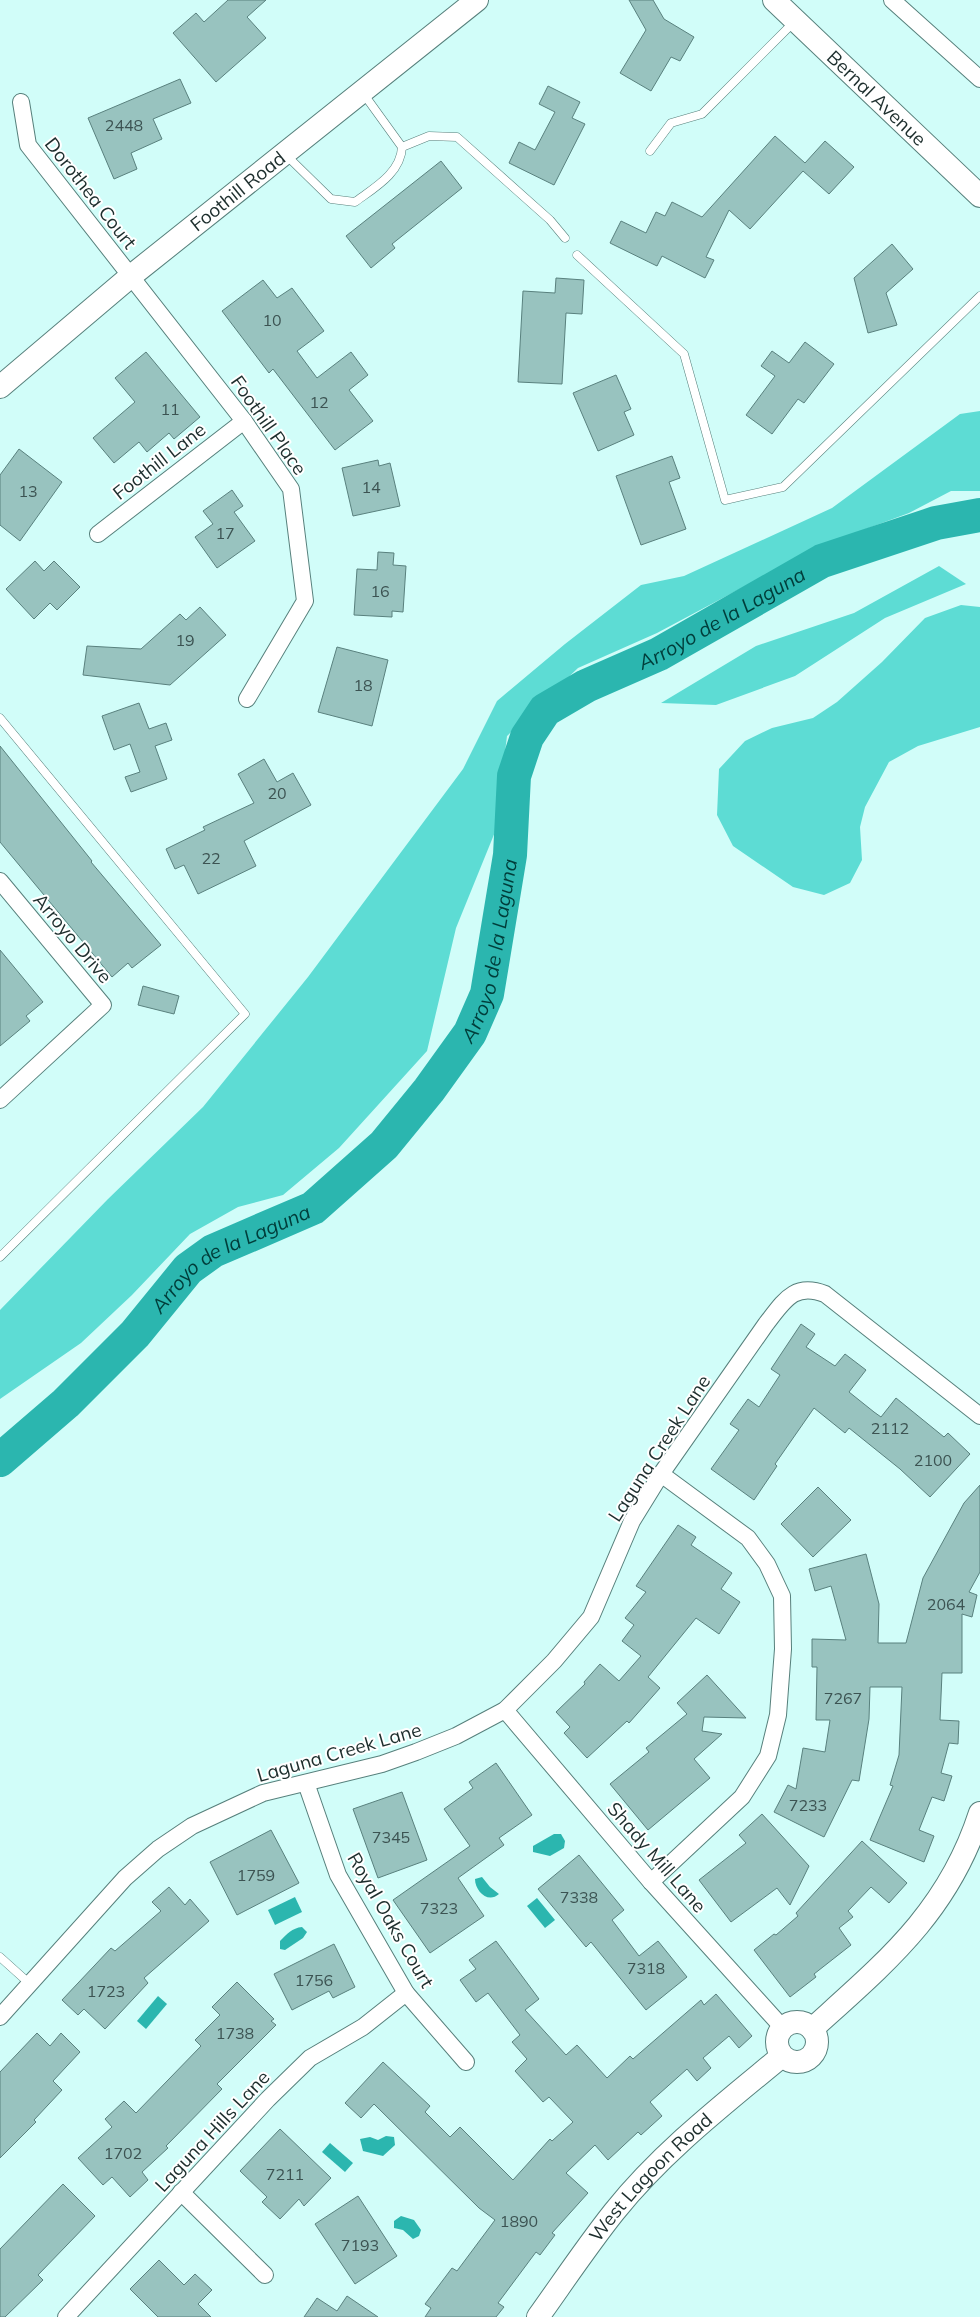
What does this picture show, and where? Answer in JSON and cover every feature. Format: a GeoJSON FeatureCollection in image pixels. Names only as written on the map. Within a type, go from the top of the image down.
{"type":"FeatureCollection","features":[{"type":"Feature","properties":{"kind":"main road","name":"Foothill Road"},"geometry":{"type":"LineString","coordinates":[[0,387],[131,276],[477,0]]}},
{"type":"Feature","properties":{"kind":"main road","name":"Bernal Avenue"},"geometry":{"type":"LineString","coordinates":[[774,0],[980,196]]}},
{"type":"Feature","properties":{"kind":"main road"},"geometry":{"type":"LineString","coordinates":[[812,2028],[908,1940],[934,1906],[954,1873],[973,1834],[980,1813]]}},
{"type":"Feature","properties":{"kind":"main road"},"geometry":{"type":"LineString","coordinates":[[794,2021],[804,2022],[812,2028],[817,2043],[809,2058],[795,2062],[782,2056],[776,2042],[782,2027],[794,2021]]}},
{"type":"Feature","properties":{"kind":"main road","name":"West Lagoon Road"},"geometry":{"type":"LineString","coordinates":[[538,2317],[615,2211],[656,2166],[716,2111],[782,2056]]}},
{"type":"Feature","properties":{"kind":"street"},"geometry":{"type":"LineString","coordinates":[[892,0],[980,79]]}},
{"type":"Feature","properties":{"kind":"street","name":"Dorothea Court"},"geometry":{"type":"LineString","coordinates":[[21,102],[28,145],[131,276]]}},
{"type":"Feature","properties":{"kind":"street","name":"Foothill Place"},"geometry":{"type":"LineString","coordinates":[[131,276],[244,421],[291,489],[306,601],[247,699]]}},
{"type":"Feature","properties":{"kind":"street","name":"Foothill Lane"},"geometry":{"type":"LineString","coordinates":[[98,534],[244,421]]}},
{"type":"Feature","properties":{"kind":"street","name":"Arroyo Drive"},"geometry":{"type":"LineString","coordinates":[[0,881],[103,1005],[0,1100]]}},
{"type":"Feature","properties":{"kind":"street","name":"Laguna Creek Lane"},"geometry":{"type":"LineString","coordinates":[[0,2017],[125,1878],[158,1849],[192,1826],[264,1793],[382,1764],[416,1752],[456,1736],[505,1710],[554,1661],[591,1617],[632,1520],[661,1474],[782,1302],[794,1293],[811,1288],[826,1294],[980,1416]]}},
{"type":"Feature","properties":{"kind":"street"},"geometry":{"type":"LineString","coordinates":[[651,1882],[742,1797],[768,1756],[778,1715],[783,1649],[782,1596],[767,1564],[748,1538],[661,1474]]}},
{"type":"Feature","properties":{"kind":"street","name":"Shady Mill Lane"},"geometry":{"type":"LineString","coordinates":[[505,1710],[651,1882],[782,2027]]}},
{"type":"Feature","properties":{"kind":"street","name":"Royal Oaks Court"},"geometry":{"type":"LineString","coordinates":[[306,1783],[338,1875],[406,1993],[466,2062]]}},
{"type":"Feature","properties":{"kind":"street","name":"Laguna Hills Lane"},"geometry":{"type":"LineString","coordinates":[[66,2317],[268,2099],[310,2058],[363,2026],[406,1993]]}},
{"type":"Feature","properties":{"kind":"street"},"geometry":{"type":"LineString","coordinates":[[181,2192],[265,2275]]}},
{"type":"Feature","properties":{"kind":"lane"},"geometry":{"type":"LineString","coordinates":[[650,151],[671,123],[702,114],[795,20]]}},
{"type":"Feature","properties":{"kind":"lane"},"geometry":{"type":"LineString","coordinates":[[285,153],[331,199],[355,202],[388,178],[402,156],[402,147],[362,92]]}},
{"type":"Feature","properties":{"kind":"lane"},"geometry":{"type":"LineString","coordinates":[[402,147],[429,136],[457,137],[550,220],[565,238]]}},
{"type":"Feature","properties":{"kind":"lane"},"geometry":{"type":"LineString","coordinates":[[577,255],[684,354],[725,500],[784,487],[980,296]]}},
{"type":"Feature","properties":{"kind":"lane"},"geometry":{"type":"LineString","coordinates":[[0,718],[245,1014],[0,1257]]}},
{"type":"Feature","properties":{"kind":"lane"},"geometry":{"type":"LineString","coordinates":[[0,1957],[30,1984]]}},
{"type":"Feature","properties":{"kind":"shaded area"},"geometry":{"type":"Polygon","coordinates":[[[980,411],[980,491],[951,491],[909,513],[820,546],[657,633],[578,668],[507,736],[495,832],[456,928],[427,1051],[339,1148],[283,1195],[238,1207],[190,1234],[132,1295],[81,1343],[0,1399],[0,1310],[108,1199],[203,1107],[308,977],[463,769],[497,701],[565,644],[641,585],[684,576],[832,508],[960,414],[980,411]]]}},
{"type":"Feature","properties":{"kind":"shaded area"},"geometry":{"type":"Polygon","coordinates":[[[939,566],[966,584],[885,618],[795,676],[716,705],[661,703],[756,646],[854,613],[939,566]]]}},
{"type":"Feature","properties":{"kind":"shaded area"},"geometry":{"type":"Polygon","coordinates":[[[961,605],[980,607],[980,727],[918,746],[889,762],[865,807],[860,827],[862,860],[850,883],[824,895],[793,887],[733,846],[717,815],[719,769],[745,741],[772,728],[813,718],[837,702],[882,662],[925,618],[961,605]]]}},
{"type":"Feature","properties":{"kind":"shaded area"},"geometry":{"type":"Polygon","coordinates":[[[554,1834],[561,1834],[565,1841],[564,1848],[550,1856],[533,1852],[533,1846],[554,1834]]]}},
{"type":"Feature","properties":{"kind":"shaded area"},"geometry":{"type":"Polygon","coordinates":[[[482,1877],[499,1894],[491,1898],[480,1892],[475,1879],[482,1877]]]}},
{"type":"Feature","properties":{"kind":"shaded area"},"geometry":{"type":"Polygon","coordinates":[[[295,1897],[302,1912],[275,1925],[268,1910],[295,1897]]]}},
{"type":"Feature","properties":{"kind":"shaded area"},"geometry":{"type":"Polygon","coordinates":[[[537,1898],[555,1920],[545,1928],[527,1906],[537,1898]]]}},
{"type":"Feature","properties":{"kind":"shaded area"},"geometry":{"type":"Polygon","coordinates":[[[302,1927],[307,1932],[303,1938],[285,1950],[280,1949],[280,1941],[287,1934],[292,1930],[302,1927]]]}},
{"type":"Feature","properties":{"kind":"shaded area"},"geometry":{"type":"Polygon","coordinates":[[[158,1996],[167,2004],[146,2029],[137,2021],[158,1996]]]}},
{"type":"Feature","properties":{"kind":"shaded area"},"geometry":{"type":"Polygon","coordinates":[[[386,2136],[394,2137],[395,2145],[383,2156],[363,2151],[360,2139],[370,2137],[378,2140],[386,2136]]]}},
{"type":"Feature","properties":{"kind":"shaded area"},"geometry":{"type":"Polygon","coordinates":[[[330,2143],[353,2163],[345,2172],[322,2152],[330,2143]]]}},
{"type":"Feature","properties":{"kind":"shaded area"},"geometry":{"type":"Polygon","coordinates":[[[401,2216],[414,2220],[421,2230],[419,2236],[413,2239],[403,2230],[394,2228],[394,2221],[401,2216]]]}},
{"type":"Feature","properties":{"kind":"building"},"geometry":{"type":"Polygon","coordinates":[[[228,0],[266,0],[247,17],[266,38],[216,82],[173,33],[196,13],[204,22],[228,0]]]}},
{"type":"Feature","properties":{"kind":"building"},"geometry":{"type":"Polygon","coordinates":[[[629,0],[653,0],[664,19],[694,37],[680,61],[671,57],[651,91],[620,73],[646,30],[629,0]]]}},
{"type":"Feature","properties":{"kind":"building"},"geometry":{"type":"Polygon","coordinates":[[[180,79],[191,103],[153,119],[162,139],[131,153],[137,169],[114,179],[88,118],[180,79]]]}},
{"type":"Feature","properties":{"kind":"building"},"geometry":{"type":"Polygon","coordinates":[[[548,86],[580,102],[572,118],[585,124],[554,185],[509,163],[519,142],[535,150],[555,112],[539,104],[548,86]]]}},
{"type":"Feature","properties":{"kind":"building"},"geometry":{"type":"Polygon","coordinates":[[[775,136],[805,163],[825,141],[854,167],[829,194],[803,171],[750,229],[729,210],[706,257],[714,260],[705,278],[662,256],[657,266],[610,243],[621,221],[646,233],[656,212],[665,216],[672,202],[702,217],[775,136]]]}},
{"type":"Feature","properties":{"kind":"building"},"geometry":{"type":"Polygon","coordinates":[[[441,161],[462,188],[392,244],[395,248],[371,268],[346,236],[441,161]]]}},
{"type":"Feature","properties":{"kind":"building"},"geometry":{"type":"Polygon","coordinates":[[[892,244],[913,269],[886,293],[897,325],[868,333],[854,278],[892,244]]]}},
{"type":"Feature","properties":{"kind":"building"},"geometry":{"type":"Polygon","coordinates":[[[556,278],[584,280],[582,314],[566,313],[562,384],[518,382],[523,291],[555,293],[556,278]]]}},
{"type":"Feature","properties":{"kind":"building"},"geometry":{"type":"Polygon","coordinates":[[[263,280],[277,298],[292,288],[324,331],[297,351],[317,378],[351,352],[368,375],[349,390],[373,421],[335,450],[273,369],[269,373],[222,311],[263,280]]]}},
{"type":"Feature","properties":{"kind":"building"},"geometry":{"type":"Polygon","coordinates":[[[805,342],[834,364],[804,403],[798,399],[772,434],[746,415],[775,376],[761,366],[772,351],[789,363],[805,342]]]}},
{"type":"Feature","properties":{"kind":"building"},"geometry":{"type":"Polygon","coordinates":[[[146,352],[200,417],[174,439],[169,433],[147,452],[139,442],[114,463],[93,438],[135,402],[115,378],[146,352]]]}},
{"type":"Feature","properties":{"kind":"building"},"geometry":{"type":"Polygon","coordinates":[[[616,375],[631,409],[624,412],[634,435],[598,451],[573,393],[616,375]]]}},
{"type":"Feature","properties":{"kind":"building"},"geometry":{"type":"Polygon","coordinates":[[[19,449],[62,482],[20,541],[0,525],[0,475],[19,449]]]}},
{"type":"Feature","properties":{"kind":"building"},"geometry":{"type":"Polygon","coordinates":[[[672,456],[680,478],[669,482],[686,529],[641,545],[616,476],[672,456]]]}},
{"type":"Feature","properties":{"kind":"building"},"geometry":{"type":"Polygon","coordinates":[[[378,460],[379,466],[390,463],[400,506],[353,516],[342,468],[378,460]]]}},
{"type":"Feature","properties":{"kind":"building"},"geometry":{"type":"Polygon","coordinates":[[[232,490],[243,506],[234,512],[255,541],[217,568],[195,537],[213,524],[203,511],[232,490]]]}},
{"type":"Feature","properties":{"kind":"building"},"geometry":{"type":"Polygon","coordinates":[[[378,552],[394,553],[393,565],[406,566],[403,612],[392,611],[392,617],[354,615],[357,569],[377,570],[378,552]]]}},
{"type":"Feature","properties":{"kind":"building"},"geometry":{"type":"Polygon","coordinates":[[[35,561],[44,571],[54,561],[80,587],[57,610],[50,603],[34,619],[6,589],[35,561]]]}},
{"type":"Feature","properties":{"kind":"building"},"geometry":{"type":"Polygon","coordinates":[[[200,607],[226,635],[170,685],[83,675],[87,646],[141,649],[180,614],[186,620],[200,607]]]}},
{"type":"Feature","properties":{"kind":"building"},"geometry":{"type":"Polygon","coordinates":[[[337,647],[388,660],[372,726],[318,712],[337,647]]]}},
{"type":"Feature","properties":{"kind":"building"},"geometry":{"type":"Polygon","coordinates":[[[139,703],[149,729],[166,723],[172,740],[155,746],[167,779],[131,792],[125,777],[140,772],[130,744],[114,750],[102,716],[139,703]]]}},
{"type":"Feature","properties":{"kind":"building"},"geometry":{"type":"Polygon","coordinates":[[[0,746],[91,862],[161,945],[132,968],[128,963],[112,977],[0,842],[0,746]]]}},
{"type":"Feature","properties":{"kind":"building"},"geometry":{"type":"Polygon","coordinates":[[[264,759],[277,782],[293,773],[311,805],[244,841],[256,866],[198,894],[184,865],[175,869],[166,849],[205,830],[203,827],[254,803],[238,774],[264,759]]]}},
{"type":"Feature","properties":{"kind":"building"},"geometry":{"type":"Polygon","coordinates":[[[0,950],[43,1002],[26,1016],[30,1021],[0,1046],[0,950]]]}},
{"type":"Feature","properties":{"kind":"building"},"geometry":{"type":"Polygon","coordinates":[[[143,986],[179,996],[174,1014],[138,1005],[143,986]]]}},
{"type":"Feature","properties":{"kind":"building"},"geometry":{"type":"Polygon","coordinates":[[[801,1324],[815,1334],[806,1347],[835,1366],[845,1354],[866,1370],[849,1392],[874,1412],[881,1417],[896,1398],[944,1437],[948,1433],[970,1454],[930,1497],[900,1469],[849,1428],[845,1433],[814,1408],[775,1464],[777,1466],[754,1500],[711,1469],[739,1430],[730,1424],[748,1399],[759,1407],[780,1375],[771,1369],[801,1324]]]}},
{"type":"Feature","properties":{"kind":"building"},"geometry":{"type":"Polygon","coordinates":[[[980,1485],[980,1572],[969,1592],[977,1595],[972,1617],[962,1614],[962,1673],[942,1673],[940,1720],[959,1721],[958,1744],[949,1743],[941,1773],[952,1776],[944,1801],[932,1797],[919,1830],[934,1836],[924,1862],[870,1840],[893,1786],[890,1785],[899,1755],[902,1687],[870,1687],[869,1719],[859,1781],[852,1780],[824,1837],[774,1812],[788,1785],[796,1789],[803,1748],[825,1752],[830,1720],[816,1720],[817,1667],[812,1667],[812,1639],[846,1640],[831,1586],[815,1591],[809,1569],[866,1554],[879,1604],[878,1643],[906,1643],[923,1578],[964,1503],[980,1485]]]}},
{"type":"Feature","properties":{"kind":"building"},"geometry":{"type":"Polygon","coordinates":[[[818,1487],[851,1520],[813,1557],[781,1524],[818,1487]]]}},
{"type":"Feature","properties":{"kind":"building"},"geometry":{"type":"Polygon","coordinates":[[[678,1525],[696,1537],[691,1545],[732,1573],[721,1589],[740,1602],[719,1634],[696,1618],[648,1677],[660,1688],[629,1723],[627,1721],[587,1758],[564,1733],[570,1727],[556,1712],[585,1684],[584,1682],[600,1664],[619,1681],[641,1656],[622,1641],[634,1625],[625,1618],[646,1592],[636,1586],[678,1525]]]}},
{"type":"Feature","properties":{"kind":"building"},"geometry":{"type":"Polygon","coordinates":[[[707,1675],[746,1718],[704,1717],[702,1731],[722,1734],[694,1759],[710,1778],[648,1830],[610,1784],[649,1752],[646,1748],[687,1714],[677,1703],[707,1675]]]}},
{"type":"Feature","properties":{"kind":"building"},"geometry":{"type":"Polygon","coordinates":[[[496,1763],[532,1815],[499,1838],[504,1845],[458,1878],[484,1916],[430,1953],[393,1900],[470,1846],[444,1809],[473,1788],[469,1782],[496,1763]]]}},
{"type":"Feature","properties":{"kind":"building"},"geometry":{"type":"Polygon","coordinates":[[[402,1792],[427,1860],[378,1878],[353,1809],[402,1792]]]}},
{"type":"Feature","properties":{"kind":"building"},"geometry":{"type":"Polygon","coordinates":[[[762,1814],[809,1866],[790,1905],[777,1888],[731,1922],[699,1880],[746,1843],[739,1835],[762,1814]]]}},
{"type":"Feature","properties":{"kind":"building"},"geometry":{"type":"Polygon","coordinates":[[[271,1830],[299,1883],[237,1915],[210,1862],[271,1830]]]}},
{"type":"Feature","properties":{"kind":"building"},"geometry":{"type":"Polygon","coordinates":[[[862,1841],[907,1883],[889,1903],[871,1887],[848,1911],[853,1917],[839,1928],[851,1945],[814,1974],[816,1977],[790,1997],[754,1950],[774,1934],[776,1935],[798,1916],[796,1913],[862,1841]]]}},
{"type":"Feature","properties":{"kind":"building"},"geometry":{"type":"Polygon","coordinates":[[[579,1855],[624,1910],[612,1920],[639,1956],[658,1941],[687,1977],[646,2010],[591,1942],[586,1947],[538,1889],[579,1855]]]}},
{"type":"Feature","properties":{"kind":"building"},"geometry":{"type":"Polygon","coordinates":[[[169,1887],[185,1905],[190,1899],[209,1921],[144,1978],[148,1983],[105,2029],[84,2009],[78,2015],[62,2000],[111,1948],[115,1951],[161,1911],[152,1902],[169,1887]]]}},
{"type":"Feature","properties":{"kind":"building"},"geometry":{"type":"Polygon","coordinates":[[[496,1941],[539,1999],[525,2010],[566,2055],[577,2045],[607,2078],[630,2056],[633,2059],[701,2000],[704,2005],[716,1994],[752,2036],[739,2048],[729,2036],[703,2058],[711,2068],[697,2081],[687,2069],[650,2102],[662,2116],[641,2135],[638,2132],[608,2160],[595,2145],[566,2173],[588,2193],[552,2233],[555,2235],[540,2255],[536,2252],[498,2303],[504,2307],[496,2317],[425,2317],[431,2308],[425,2304],[452,2268],[457,2271],[495,2220],[479,2208],[374,2104],[361,2118],[345,2103],[383,2062],[430,2106],[425,2112],[450,2137],[460,2127],[513,2180],[550,2139],[552,2141],[573,2122],[549,2097],[543,2102],[515,2071],[527,2059],[512,2042],[520,2035],[488,1993],[476,2002],[460,1980],[476,1969],[469,1960],[496,1941]]]}},
{"type":"Feature","properties":{"kind":"building"},"geometry":{"type":"Polygon","coordinates":[[[334,1944],[355,1987],[333,1998],[329,1991],[292,2010],[274,1974],[334,1944]]]}},
{"type":"Feature","properties":{"kind":"building"},"geometry":{"type":"Polygon","coordinates":[[[237,1982],[274,2019],[271,2021],[276,2025],[217,2084],[222,2089],[166,2146],[168,2148],[142,2172],[148,2180],[130,2197],[112,2177],[103,2185],[78,2158],[112,2127],[105,2119],[124,2101],[136,2113],[201,2046],[195,2040],[220,2015],[212,2007],[237,1982]]]}},
{"type":"Feature","properties":{"kind":"building"},"geometry":{"type":"Polygon","coordinates":[[[37,2033],[50,2046],[61,2033],[80,2052],[53,2081],[62,2090],[34,2120],[36,2122],[0,2158],[0,2072],[37,2033]]]}},
{"type":"Feature","properties":{"kind":"building"},"geometry":{"type":"Polygon","coordinates":[[[280,2129],[331,2178],[304,2206],[299,2199],[280,2219],[262,2202],[267,2197],[240,2171],[280,2129]]]}},
{"type":"Feature","properties":{"kind":"building"},"geometry":{"type":"Polygon","coordinates":[[[63,2184],[95,2216],[38,2275],[43,2280],[5,2317],[0,2317],[0,2249],[63,2184]]]}},
{"type":"Feature","properties":{"kind":"building"},"geometry":{"type":"Polygon","coordinates":[[[358,2196],[397,2256],[355,2284],[315,2224],[358,2196]]]}},
{"type":"Feature","properties":{"kind":"building"},"geometry":{"type":"Polygon","coordinates":[[[159,2260],[184,2285],[195,2274],[212,2290],[198,2304],[211,2317],[158,2317],[130,2289],[159,2260]]]}},
{"type":"Feature","properties":{"kind":"building"},"geometry":{"type":"Polygon","coordinates":[[[347,2296],[378,2317],[304,2317],[317,2298],[337,2311],[347,2296]]]}},
{"type":"Feature","properties":{"kind":"waterway","name":"Arroyo de la Laguna"},"geometry":{"type":"LineString","coordinates":[[0,1460],[66,1403],[135,1334],[188,1269],[213,1251],[313,1208],[384,1145],[429,1090],[470,1033],[487,994],[510,855],[514,776],[527,737],[545,710],[586,686],[659,654],[822,561],[936,523],[980,515]]}}]}
